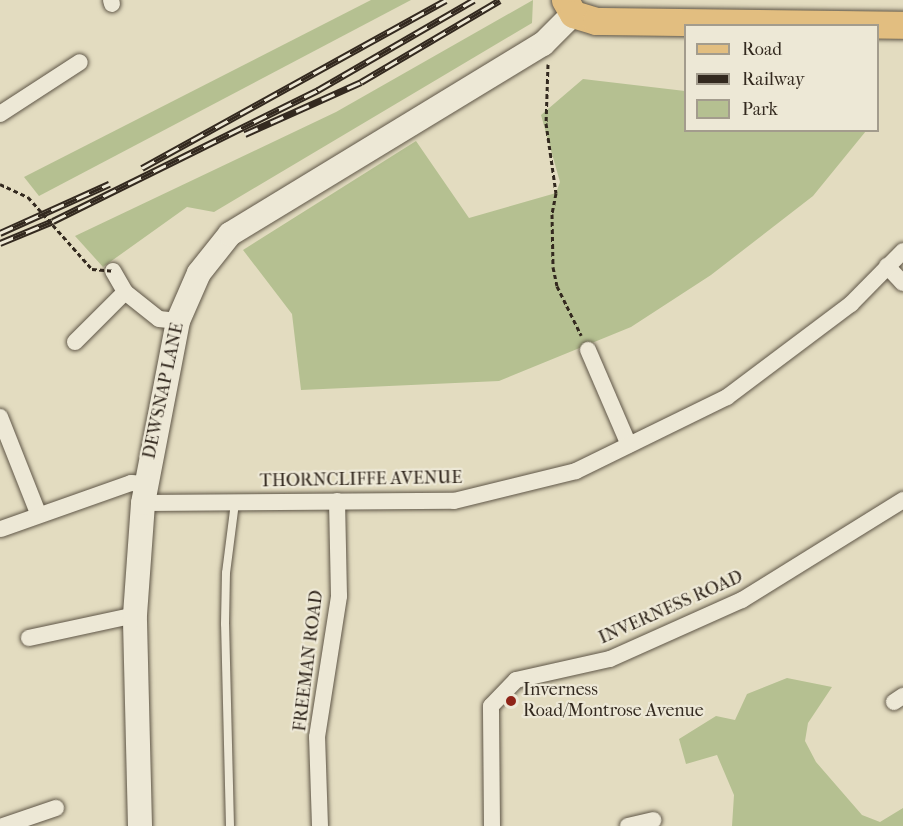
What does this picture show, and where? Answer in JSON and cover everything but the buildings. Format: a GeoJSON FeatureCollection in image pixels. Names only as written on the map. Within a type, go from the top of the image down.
{"type":"FeatureCollection","features":[{"type":"Feature","properties":{"kind":"main road"},"geometry":{"type":"LineString","coordinates":[[569,7],[596,21],[826,24]]}},
{"type":"Feature","properties":{"kind":"main road"},"geometry":{"type":"LineString","coordinates":[[879,25],[903,25]]}},
{"type":"Feature","properties":{"kind":"street","name":"DEWSNAP LANE"},"geometry":{"type":"LineString","coordinates":[[140,826],[135,615],[144,494],[178,321],[199,273],[230,234],[543,44],[569,7]]}},
{"type":"Feature","properties":{"kind":"street"},"geometry":{"type":"LineString","coordinates":[[0,114],[80,62]]}},
{"type":"Feature","properties":{"kind":"street","name":"THORNCLIFFE AVENUE"},"geometry":{"type":"LineString","coordinates":[[1,529],[38,513],[130,483],[144,494],[235,503],[454,501],[576,471],[726,397],[851,303],[903,251]]}},
{"type":"Feature","properties":{"kind":"street"},"geometry":{"type":"LineString","coordinates":[[887,266],[903,284]]}},
{"type":"Feature","properties":{"kind":"street"},"geometry":{"type":"LineString","coordinates":[[113,271],[125,292],[159,319],[178,321]]}},
{"type":"Feature","properties":{"kind":"street"},"geometry":{"type":"LineString","coordinates":[[75,342],[125,292]]}},
{"type":"Feature","properties":{"kind":"street"},"geometry":{"type":"LineString","coordinates":[[588,350],[629,445]]}},
{"type":"Feature","properties":{"kind":"street"},"geometry":{"type":"LineString","coordinates":[[0,417],[38,513]]}},
{"type":"Feature","properties":{"kind":"street","name":"INVERNESS ROAD"},"geometry":{"type":"LineString","coordinates":[[492,826],[491,706],[516,680],[610,659],[742,600],[903,500]]}},
{"type":"Feature","properties":{"kind":"street","name":"FREEMAN ROAD"},"geometry":{"type":"LineString","coordinates":[[320,826],[317,737],[339,596],[336,501]]}},
{"type":"Feature","properties":{"kind":"street"},"geometry":{"type":"LineString","coordinates":[[29,638],[135,615]]}},
{"type":"Feature","properties":{"kind":"street"},"geometry":{"type":"LineString","coordinates":[[3,826],[56,808]]}},
{"type":"Feature","properties":{"kind":"street"},"geometry":{"type":"LineString","coordinates":[[628,826],[653,820]]}},
{"type":"Feature","properties":{"kind":"lane"},"geometry":{"type":"LineString","coordinates":[[230,826],[225,624],[226,573],[235,503]]}},
{"type":"Feature","properties":{"kind":"path"},"geometry":{"type":"LineString","coordinates":[[543,44],[548,63],[546,123],[556,193],[552,214],[553,267],[557,286],[588,350]]}},
{"type":"Feature","properties":{"kind":"path"},"geometry":{"type":"LineString","coordinates":[[0,184],[28,197],[92,269],[113,271]]}},
{"type":"Feature","properties":{"kind":"green space"},"geometry":{"type":"Polygon","coordinates":[[[371,0],[411,0],[39,196],[24,177],[371,0]]]}},
{"type":"Feature","properties":{"kind":"green space"},"geometry":{"type":"Polygon","coordinates":[[[533,0],[532,23],[214,212],[187,207],[103,267],[75,236],[336,112],[533,0]]]}},
{"type":"Feature","properties":{"kind":"green space"},"geometry":{"type":"Polygon","coordinates":[[[583,79],[684,91],[684,132],[865,132],[813,196],[711,275],[631,327],[499,381],[301,390],[292,314],[243,250],[416,141],[469,218],[556,193],[560,182],[541,115],[583,79]]]}},
{"type":"Feature","properties":{"kind":"green space"},"geometry":{"type":"Polygon","coordinates":[[[787,678],[832,687],[808,723],[805,741],[816,762],[862,815],[880,822],[903,808],[903,826],[732,826],[734,795],[717,755],[686,764],[679,739],[716,716],[735,720],[747,694],[787,678]]]}},
{"type":"Feature","properties":{"kind":"railway"},"geometry":{"type":"LineString","coordinates":[[142,168],[446,0]]}},
{"type":"Feature","properties":{"kind":"railway"},"geometry":{"type":"LineString","coordinates":[[0,243],[53,221],[318,90],[474,0]]}},
{"type":"Feature","properties":{"kind":"railway"},"geometry":{"type":"LineString","coordinates":[[245,134],[361,82],[500,0]]}},
{"type":"Feature","properties":{"kind":"railway"},"geometry":{"type":"LineString","coordinates":[[0,233],[109,184]]}},
{"type":"Feature","properties":{"kind":"place","name":"Inverness Road/Montrose Avenue"},"geometry":{"type":"Point","coordinates":[511,701]}}]}
